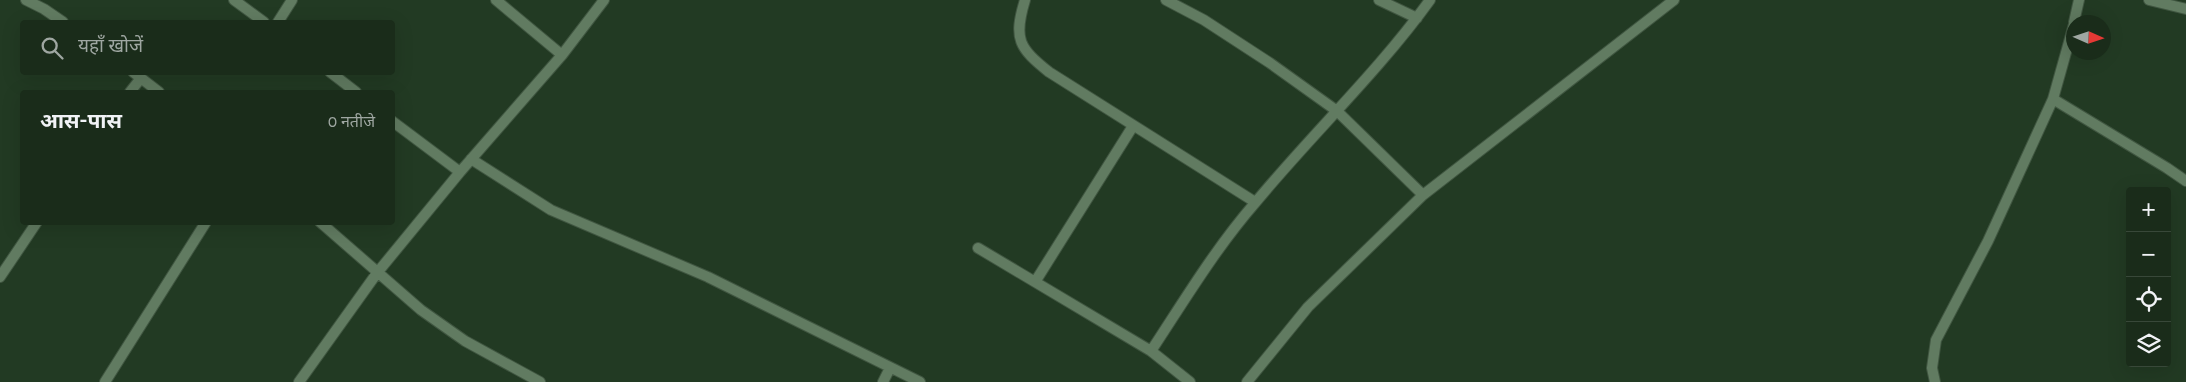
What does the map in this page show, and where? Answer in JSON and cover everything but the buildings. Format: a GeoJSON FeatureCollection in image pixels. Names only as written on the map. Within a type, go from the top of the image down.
{"type":"FeatureCollection","features":[{"type":"Feature","properties":{"kind":"street"},"geometry":{"type":"LineString","coordinates":[[26,0],[44,9],[59,20]]}},
{"type":"Feature","properties":{"kind":"street"},"geometry":{"type":"LineString","coordinates":[[234,0],[261,20]]}},
{"type":"Feature","properties":{"kind":"street"},"geometry":{"type":"LineString","coordinates":[[279,20],[292,0]]}},
{"type":"Feature","properties":{"kind":"street"},"geometry":{"type":"LineString","coordinates":[[496,0],[562,56]]}},
{"type":"Feature","properties":{"kind":"street"},"geometry":{"type":"LineString","coordinates":[[299,382],[378,273],[471,159],[562,56],[604,0]]}},
{"type":"Feature","properties":{"kind":"street"},"geometry":{"type":"LineString","coordinates":[[1025,0],[1019,28],[1021,43],[1028,56],[1049,72],[1255,202]]}},
{"type":"Feature","properties":{"kind":"street"},"geometry":{"type":"LineString","coordinates":[[1166,0],[1204,20],[1270,63],[1337,111],[1423,195]]}},
{"type":"Feature","properties":{"kind":"street"},"geometry":{"type":"LineString","coordinates":[[1379,0],[1417,18]]}},
{"type":"Feature","properties":{"kind":"street"},"geometry":{"type":"LineString","coordinates":[[1151,352],[1216,250],[1255,202],[1417,18],[1430,0]]}},
{"type":"Feature","properties":{"kind":"street"},"geometry":{"type":"LineString","coordinates":[[1247,382],[1308,307],[1423,195],[1674,0]]}},
{"type":"Feature","properties":{"kind":"street"},"geometry":{"type":"LineString","coordinates":[[2076,15],[2079,0]]}},
{"type":"Feature","properties":{"kind":"street"},"geometry":{"type":"LineString","coordinates":[[2149,0],[2186,9]]}},
{"type":"Feature","properties":{"kind":"street"},"geometry":{"type":"LineString","coordinates":[[1935,382],[1932,368],[1936,340],[1988,241],[2053,99],[2066,52]]}},
{"type":"Feature","properties":{"kind":"street"},"geometry":{"type":"LineString","coordinates":[[131,90],[137,75],[156,90]]}},
{"type":"Feature","properties":{"kind":"street"},"geometry":{"type":"LineString","coordinates":[[334,75],[353,90]]}},
{"type":"Feature","properties":{"kind":"street"},"geometry":{"type":"LineString","coordinates":[[2053,99],[2186,181]]}},
{"type":"Feature","properties":{"kind":"street"},"geometry":{"type":"LineString","coordinates":[[395,122],[460,172]]}},
{"type":"Feature","properties":{"kind":"street"},"geometry":{"type":"LineString","coordinates":[[1035,282],[1133,126]]}},
{"type":"Feature","properties":{"kind":"street"},"geometry":{"type":"LineString","coordinates":[[471,159],[551,210],[708,277],[920,382]]}},
{"type":"Feature","properties":{"kind":"street"},"geometry":{"type":"LineString","coordinates":[[0,277],[35,225]]}},
{"type":"Feature","properties":{"kind":"street"},"geometry":{"type":"LineString","coordinates":[[105,382],[204,225]]}},
{"type":"Feature","properties":{"kind":"street"},"geometry":{"type":"LineString","coordinates":[[323,225],[421,310],[465,341],[540,382]]}},
{"type":"Feature","properties":{"kind":"street"},"geometry":{"type":"LineString","coordinates":[[978,248],[1151,352],[1190,382]]}},
{"type":"Feature","properties":{"kind":"street"},"geometry":{"type":"LineString","coordinates":[[883,382],[890,368]]}}]}
